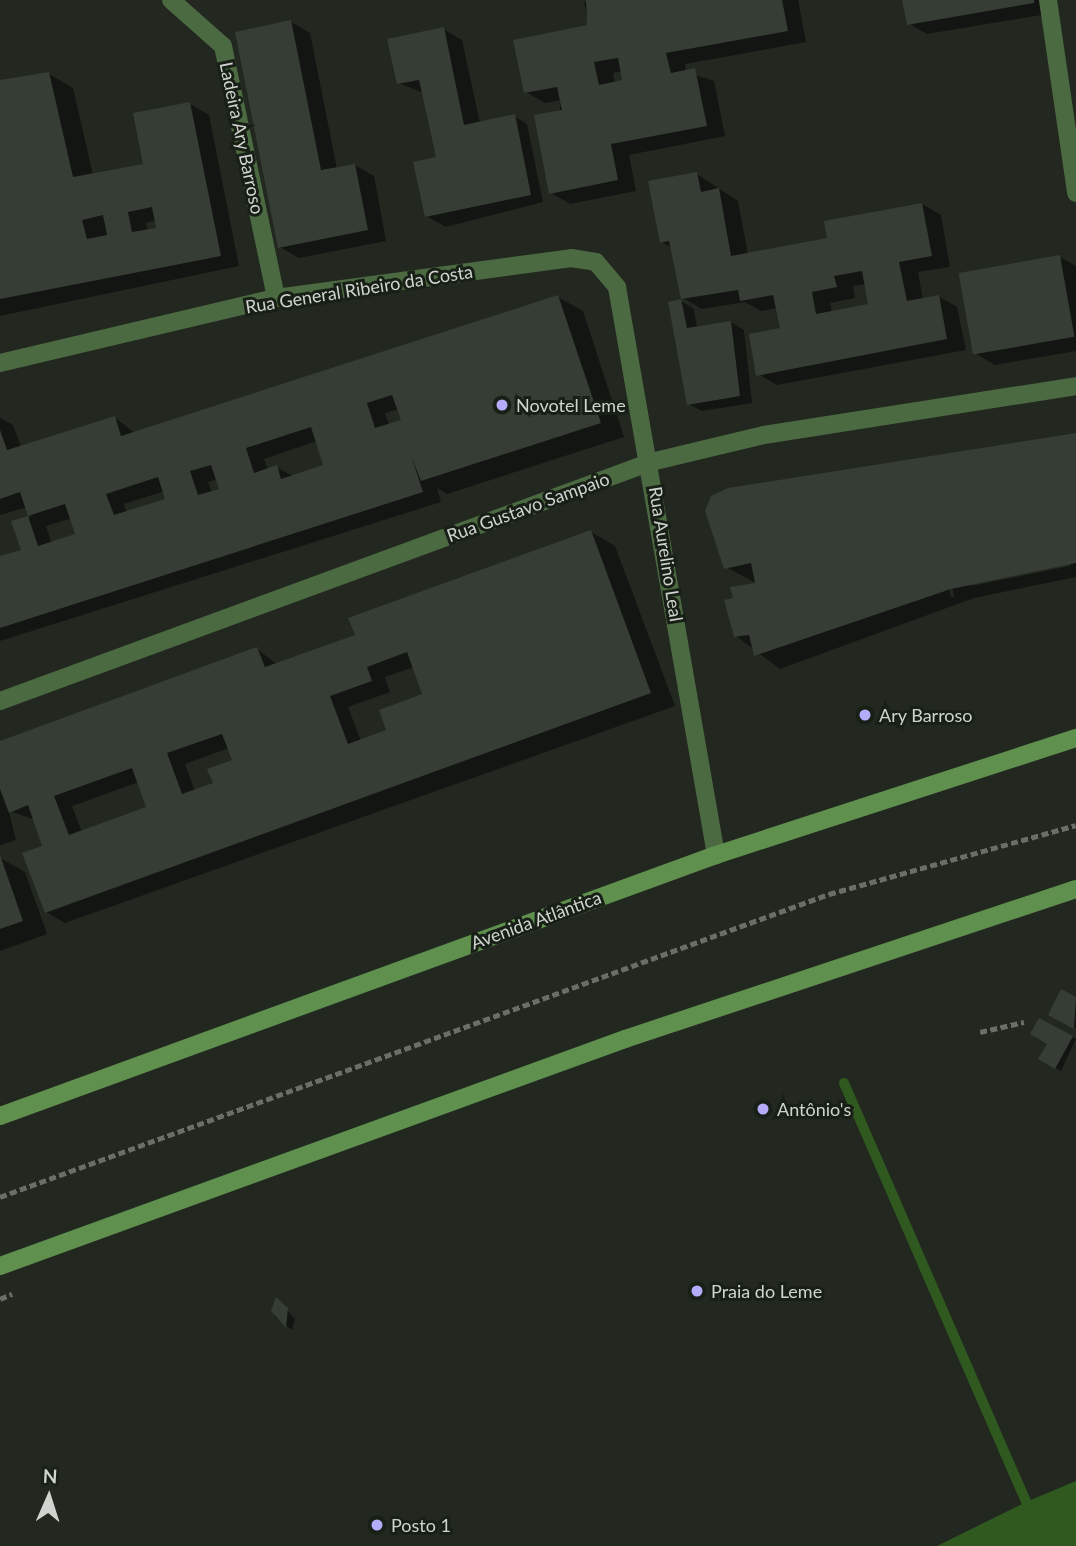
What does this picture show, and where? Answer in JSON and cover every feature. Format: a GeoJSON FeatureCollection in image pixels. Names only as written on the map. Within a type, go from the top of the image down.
{"type":"FeatureCollection","features":[{"type":"Feature","properties":{"kind":"street","name":"Ladeira Ary Barroso"},"geometry":{"type":"LineString","coordinates":[[172,0],[223,46],[276,298]]}},
{"type":"Feature","properties":{"kind":"street"},"geometry":{"type":"LineString","coordinates":[[1048,0],[1076,193]]}},
{"type":"Feature","properties":{"kind":"street","name":"Rua General Ribeiro da Costa"},"geometry":{"type":"LineString","coordinates":[[0,363],[276,298],[571,258],[596,262]]}},
{"type":"Feature","properties":{"kind":"street","name":"Rua Aurelino Leal"},"geometry":{"type":"LineString","coordinates":[[596,262],[617,287],[651,462],[716,855]]}},
{"type":"Feature","properties":{"kind":"street","name":"Rua Gustavo Sampaio"},"geometry":{"type":"LineString","coordinates":[[0,701],[651,462],[764,435],[1076,386]]}},
{"type":"Feature","properties":{"kind":"street","name":"Avenida Atlântica"},"geometry":{"type":"LineString","coordinates":[[0,1116],[716,855],[1076,738]]}},
{"type":"Feature","properties":{"kind":"street"},"geometry":{"type":"LineString","coordinates":[[0,1266],[652,1030],[1076,889]]}},
{"type":"Feature","properties":{"kind":"path"},"geometry":{"type":"LineString","coordinates":[[0,1197],[829,894],[1076,825]]}},
{"type":"Feature","properties":{"kind":"path"},"geometry":{"type":"LineString","coordinates":[[980,1032],[1024,1022]]}},
{"type":"Feature","properties":{"kind":"shaded area"},"geometry":{"type":"Polygon","coordinates":[[[1076,1481],[1076,1546],[937,1546],[1026,1502],[1076,1481]]]}},
{"type":"Feature","properties":{"kind":"building"},"geometry":{"type":"Polygon","coordinates":[[[586,0],[782,0],[788,31],[666,53],[671,73],[695,68],[707,126],[611,144],[618,180],[549,194],[534,115],[562,110],[557,87],[524,93],[513,40],[587,25],[586,0]],[[618,58],[594,62],[599,85],[622,80],[618,58]]]}},
{"type":"Feature","properties":{"kind":"building"},"geometry":{"type":"Polygon","coordinates":[[[902,0],[1034,0],[1034,3],[907,25],[902,0]]]}},
{"type":"Feature","properties":{"kind":"building"},"geometry":{"type":"Polygon","coordinates":[[[291,20],[321,170],[355,164],[368,230],[278,248],[235,32],[291,20]]]}},
{"type":"Feature","properties":{"kind":"building"},"geometry":{"type":"Polygon","coordinates":[[[444,27],[464,125],[515,114],[531,195],[425,217],[413,162],[436,157],[419,80],[397,84],[387,39],[444,27]]]}},
{"type":"Feature","properties":{"kind":"building"},"geometry":{"type":"Polygon","coordinates":[[[49,72],[73,177],[143,164],[133,113],[190,102],[221,256],[0,299],[0,80],[49,72]],[[152,207],[128,212],[132,232],[156,228],[152,207]],[[103,215],[82,220],[87,239],[107,235],[103,215]]]}},
{"type":"Feature","properties":{"kind":"building"},"geometry":{"type":"Polygon","coordinates":[[[697,172],[701,192],[719,188],[731,256],[827,238],[824,221],[922,203],[932,256],[899,262],[907,301],[939,295],[947,339],[756,376],[749,334],[780,328],[773,295],[740,301],[738,290],[681,299],[669,241],[660,243],[648,181],[697,172]],[[862,271],[834,276],[837,287],[812,292],[816,314],[868,304],[862,271]]]}},
{"type":"Feature","properties":{"kind":"building"},"geometry":{"type":"Polygon","coordinates":[[[1060,255],[1074,337],[973,355],[959,273],[1060,255]]]}},
{"type":"Feature","properties":{"kind":"building"},"geometry":{"type":"Polygon","coordinates":[[[558,295],[601,423],[421,481],[412,458],[423,492],[0,628],[0,556],[21,550],[11,521],[28,516],[20,492],[0,499],[0,430],[7,450],[115,416],[121,436],[558,295]],[[392,395],[367,403],[375,428],[401,420],[392,395]],[[311,427],[246,448],[254,473],[277,465],[281,479],[323,465],[311,427]],[[211,465],[190,471],[198,495],[219,489],[211,465]],[[158,477],[106,494],[114,515],[165,499],[158,477]],[[65,504],[28,516],[38,546],[75,534],[65,504]]]}},
{"type":"Feature","properties":{"kind":"building"},"geometry":{"type":"Polygon","coordinates":[[[681,299],[687,328],[731,321],[740,396],[687,405],[668,302],[681,299]]]}},
{"type":"Feature","properties":{"kind":"building"},"geometry":{"type":"Polygon","coordinates":[[[1076,433],[1076,563],[951,589],[754,656],[749,635],[734,637],[724,600],[733,598],[730,587],[755,583],[751,563],[724,569],[705,511],[711,496],[728,488],[1076,433]]]}},
{"type":"Feature","properties":{"kind":"building"},"geometry":{"type":"Polygon","coordinates":[[[591,530],[651,693],[45,913],[22,853],[42,846],[28,805],[9,813],[0,789],[0,741],[257,647],[265,667],[355,635],[348,618],[591,530]],[[407,652],[367,667],[372,681],[330,696],[348,744],[386,730],[379,710],[422,694],[407,652]],[[222,734],[167,753],[182,794],[213,783],[207,769],[232,760],[222,734]],[[132,768],[54,796],[69,835],[146,807],[132,768]]]}},
{"type":"Feature","properties":{"kind":"building"},"geometry":{"type":"Polygon","coordinates":[[[0,855],[23,921],[0,929],[0,855]]]}},
{"type":"Feature","properties":{"kind":"building"},"geometry":{"type":"Polygon","coordinates":[[[1061,989],[1076,997],[1074,1029],[1048,1015],[1061,989]]]}},
{"type":"Feature","properties":{"kind":"building"},"geometry":{"type":"Polygon","coordinates":[[[1039,1018],[1073,1036],[1055,1069],[1038,1059],[1047,1044],[1030,1034],[1039,1018]]]}},
{"type":"Feature","properties":{"kind":"building"},"geometry":{"type":"Polygon","coordinates":[[[276,1297],[288,1308],[286,1328],[271,1311],[276,1297]]]}},
{"type":"Feature","properties":{"kind":"waterway"},"geometry":{"type":"LineString","coordinates":[[844,1083],[1026,1502]]}},
{"type":"Feature","properties":{"kind":"place","name":"Novotel Leme"},"geometry":{"type":"Point","coordinates":[502,405]}},
{"type":"Feature","properties":{"kind":"place","name":"Ary Barroso"},"geometry":{"type":"Point","coordinates":[865,715]}},
{"type":"Feature","properties":{"kind":"place","name":"Antônio's"},"geometry":{"type":"Point","coordinates":[763,1109]}},
{"type":"Feature","properties":{"kind":"place","name":"Praia do Leme"},"geometry":{"type":"Point","coordinates":[697,1291]}},
{"type":"Feature","properties":{"kind":"place","name":"Posto 1"},"geometry":{"type":"Point","coordinates":[377,1525]}}]}
